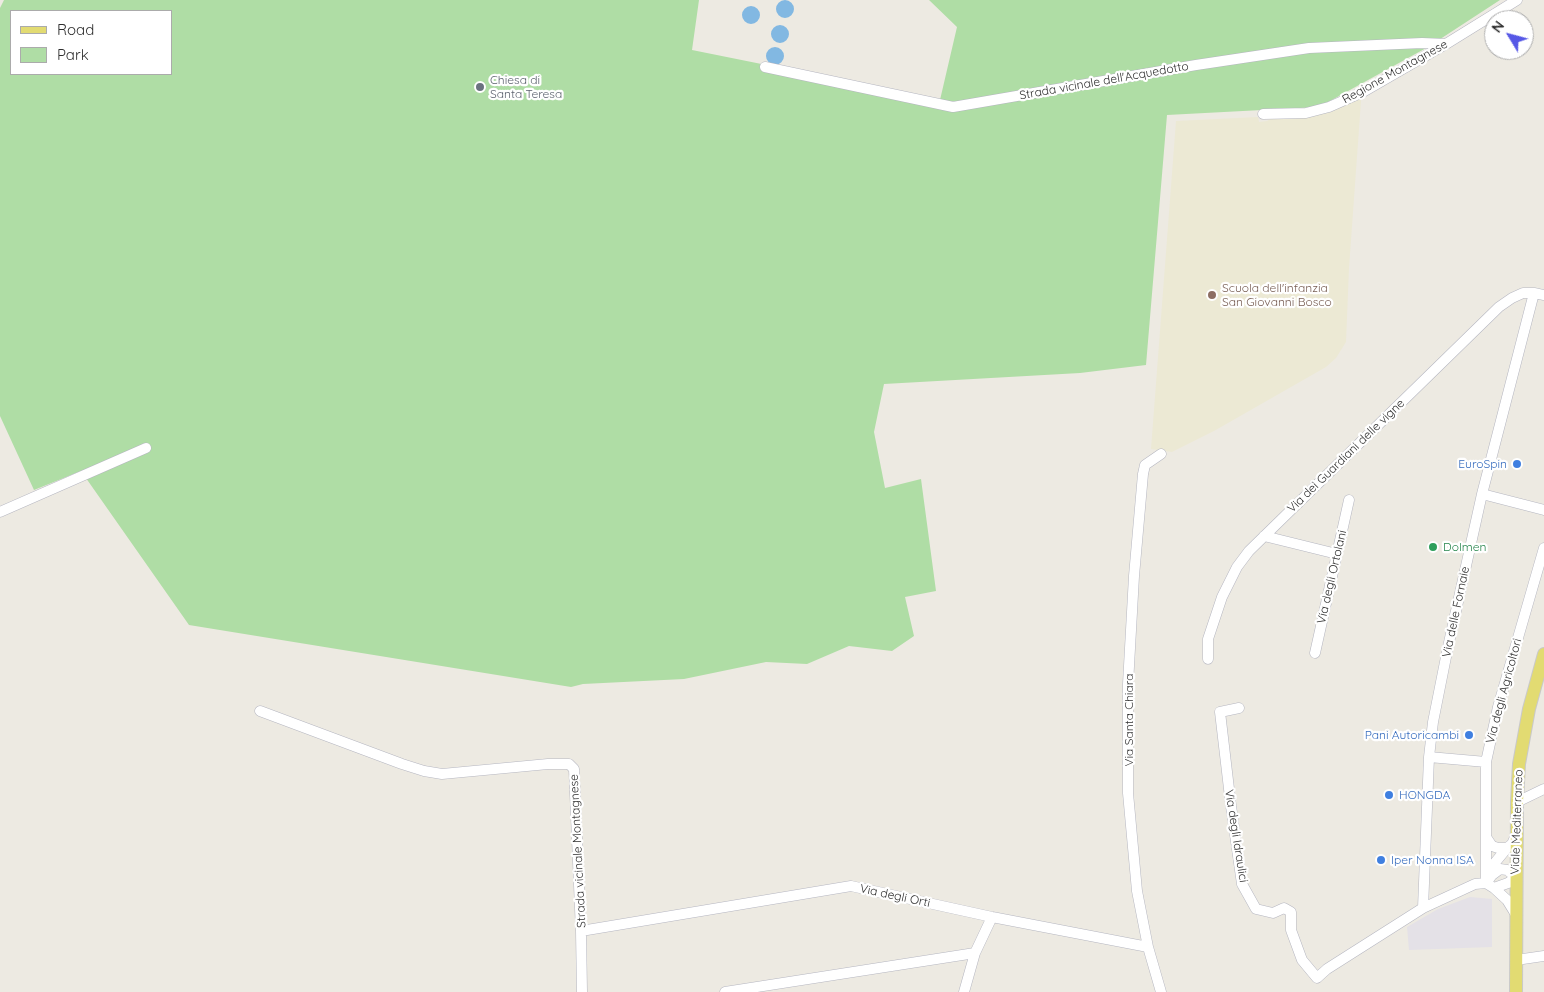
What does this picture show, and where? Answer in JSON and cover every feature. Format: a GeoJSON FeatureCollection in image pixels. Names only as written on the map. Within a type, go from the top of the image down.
{"type":"FeatureCollection","features":[{"type":"Feature","properties":{"kind":"main road","name":"Viale Mediterraneo"},"geometry":{"type":"LineString","coordinates":[[1516,992],[1516,835],[1519,764],[1527,719],[1544,654]]}},
{"type":"Feature","properties":{"kind":"street","name":"Regione Montagnese"},"geometry":{"type":"LineString","coordinates":[[1263,114],[1306,113],[1329,107],[1363,92],[1517,0]]}},
{"type":"Feature","properties":{"kind":"street","name":"Strada vicinale dell'Acquedotto"},"geometry":{"type":"LineString","coordinates":[[766,67],[953,107],[1196,65],[1309,48],[1422,43],[1446,44]]}},
{"type":"Feature","properties":{"kind":"street","name":"Via dei Guardiani delle vigne"},"geometry":{"type":"LineString","coordinates":[[1208,659],[1208,639],[1222,597],[1237,567],[1249,551],[1500,307],[1523,293],[1539,294]]}},
{"type":"Feature","properties":{"kind":"street","name":"Via delle Fornaie"},"geometry":{"type":"LineString","coordinates":[[1423,908],[1429,756],[1433,722],[1482,494],[1539,294]]}},
{"type":"Feature","properties":{"kind":"street"},"geometry":{"type":"LineString","coordinates":[[0,512],[146,448]]}},
{"type":"Feature","properties":{"kind":"street","name":"Via Santa Chiara"},"geometry":{"type":"LineString","coordinates":[[1160,992],[1136,891],[1128,793],[1128,684],[1134,576],[1143,474],[1145,465],[1161,454]]}},
{"type":"Feature","properties":{"kind":"street"},"geometry":{"type":"LineString","coordinates":[[1482,494],[1544,510]]}},
{"type":"Feature","properties":{"kind":"street","name":"Via degli Ortolani"},"geometry":{"type":"LineString","coordinates":[[1315,653],[1349,500]]}},
{"type":"Feature","properties":{"kind":"street"},"geometry":{"type":"LineString","coordinates":[[1264,536],[1337,554]]}},
{"type":"Feature","properties":{"kind":"street","name":"Via degli Agricoltori"},"geometry":{"type":"LineString","coordinates":[[1490,885],[1486,856],[1486,762],[1498,707],[1544,548]]}},
{"type":"Feature","properties":{"kind":"street","name":"Via degli Idraulici"},"geometry":{"type":"LineString","coordinates":[[1239,708],[1220,712],[1242,884],[1256,909],[1273,913],[1284,908],[1291,912],[1291,930],[1302,960],[1317,978],[1327,969],[1423,908],[1475,884],[1508,883],[1516,878]]}},
{"type":"Feature","properties":{"kind":"street","name":"Strada vicinale Montagnese"},"geometry":{"type":"LineString","coordinates":[[260,711],[424,771],[442,774],[548,764],[569,764],[574,768],[582,992]]}},
{"type":"Feature","properties":{"kind":"street"},"geometry":{"type":"LineString","coordinates":[[1429,756],[1486,762]]}},
{"type":"Feature","properties":{"kind":"street"},"geometry":{"type":"LineString","coordinates":[[1517,802],[1544,789]]}},
{"type":"Feature","properties":{"kind":"street"},"geometry":{"type":"LineString","coordinates":[[1515,913],[1507,900],[1490,885],[1496,867],[1516,835]]}},
{"type":"Feature","properties":{"kind":"street"},"geometry":{"type":"LineString","coordinates":[[1486,837],[1492,846],[1507,848]]}},
{"type":"Feature","properties":{"kind":"street"},"geometry":{"type":"LineString","coordinates":[[1486,856],[1496,867],[1507,870],[1516,878]]}},
{"type":"Feature","properties":{"kind":"street","name":"Via degli Orti"},"geometry":{"type":"LineString","coordinates":[[581,931],[851,886],[992,917],[1148,947]]}},
{"type":"Feature","properties":{"kind":"street"},"geometry":{"type":"LineString","coordinates":[[964,992],[975,954],[992,917]]}},
{"type":"Feature","properties":{"kind":"street"},"geometry":{"type":"LineString","coordinates":[[725,992],[926,962],[949,956],[975,954]]}},
{"type":"Feature","properties":{"kind":"street"},"geometry":{"type":"LineString","coordinates":[[1516,960],[1544,956]]}},
{"type":"Feature","properties":{"kind":"shaded area"},"geometry":{"type":"Polygon","coordinates":[[[1359,96],[1361,101],[1349,268],[1346,342],[1336,358],[1326,367],[1214,431],[1172,452],[1151,449],[1176,121],[1258,117],[1259,122],[1267,121],[1272,118],[1359,96]]]}},
{"type":"Feature","properties":{"kind":"shaded area"},"geometry":{"type":"Polygon","coordinates":[[[1470,897],[1492,899],[1492,947],[1409,950],[1407,927],[1438,909],[1470,897]]]}},
{"type":"Feature","properties":{"kind":"green space"},"geometry":{"type":"Polygon","coordinates":[[[4,0],[699,0],[692,50],[940,100],[957,27],[929,0],[1500,0],[1428,47],[1319,107],[1167,115],[1146,365],[1080,373],[884,384],[874,432],[885,488],[921,479],[936,591],[905,597],[914,636],[892,651],[849,646],[807,664],[766,662],[684,679],[583,684],[571,687],[189,625],[81,471],[34,490],[0,416],[0,8],[4,0]]]}},
{"type":"Feature","properties":{"kind":"water"},"geometry":{"type":"Polygon","coordinates":[[[781,0],[789,0],[794,5],[792,16],[781,18],[776,13],[776,5],[781,0]]]}},
{"type":"Feature","properties":{"kind":"water"},"geometry":{"type":"Polygon","coordinates":[[[747,6],[755,6],[760,11],[758,22],[747,24],[742,19],[742,11],[747,6]]]}},
{"type":"Feature","properties":{"kind":"water"},"geometry":{"type":"Polygon","coordinates":[[[776,25],[784,25],[789,30],[787,41],[776,43],[771,38],[771,30],[776,25]]]}},
{"type":"Feature","properties":{"kind":"water"},"geometry":{"type":"Polygon","coordinates":[[[771,47],[779,47],[784,52],[782,63],[771,65],[766,60],[766,52],[771,47]]]}},
{"type":"Feature","properties":{"kind":"place","name":"Chiesa di Santa Teresa"},"geometry":{"type":"Point","coordinates":[480,87]}},
{"type":"Feature","properties":{"kind":"place","name":"Scuola dell'infanzia San Giovanni Bosco"},"geometry":{"type":"Point","coordinates":[1212,295]}},
{"type":"Feature","properties":{"kind":"place","name":"EuroSpin"},"geometry":{"type":"Point","coordinates":[1517,464]}},
{"type":"Feature","properties":{"kind":"place","name":"Dolmen"},"geometry":{"type":"Point","coordinates":[1433,547]}},
{"type":"Feature","properties":{"kind":"place","name":"Pani Autoricambi"},"geometry":{"type":"Point","coordinates":[1469,735]}},
{"type":"Feature","properties":{"kind":"place","name":"HONGDA"},"geometry":{"type":"Point","coordinates":[1389,795]}},
{"type":"Feature","properties":{"kind":"place","name":"Iper Nonna ISA"},"geometry":{"type":"Point","coordinates":[1381,860]}}]}
